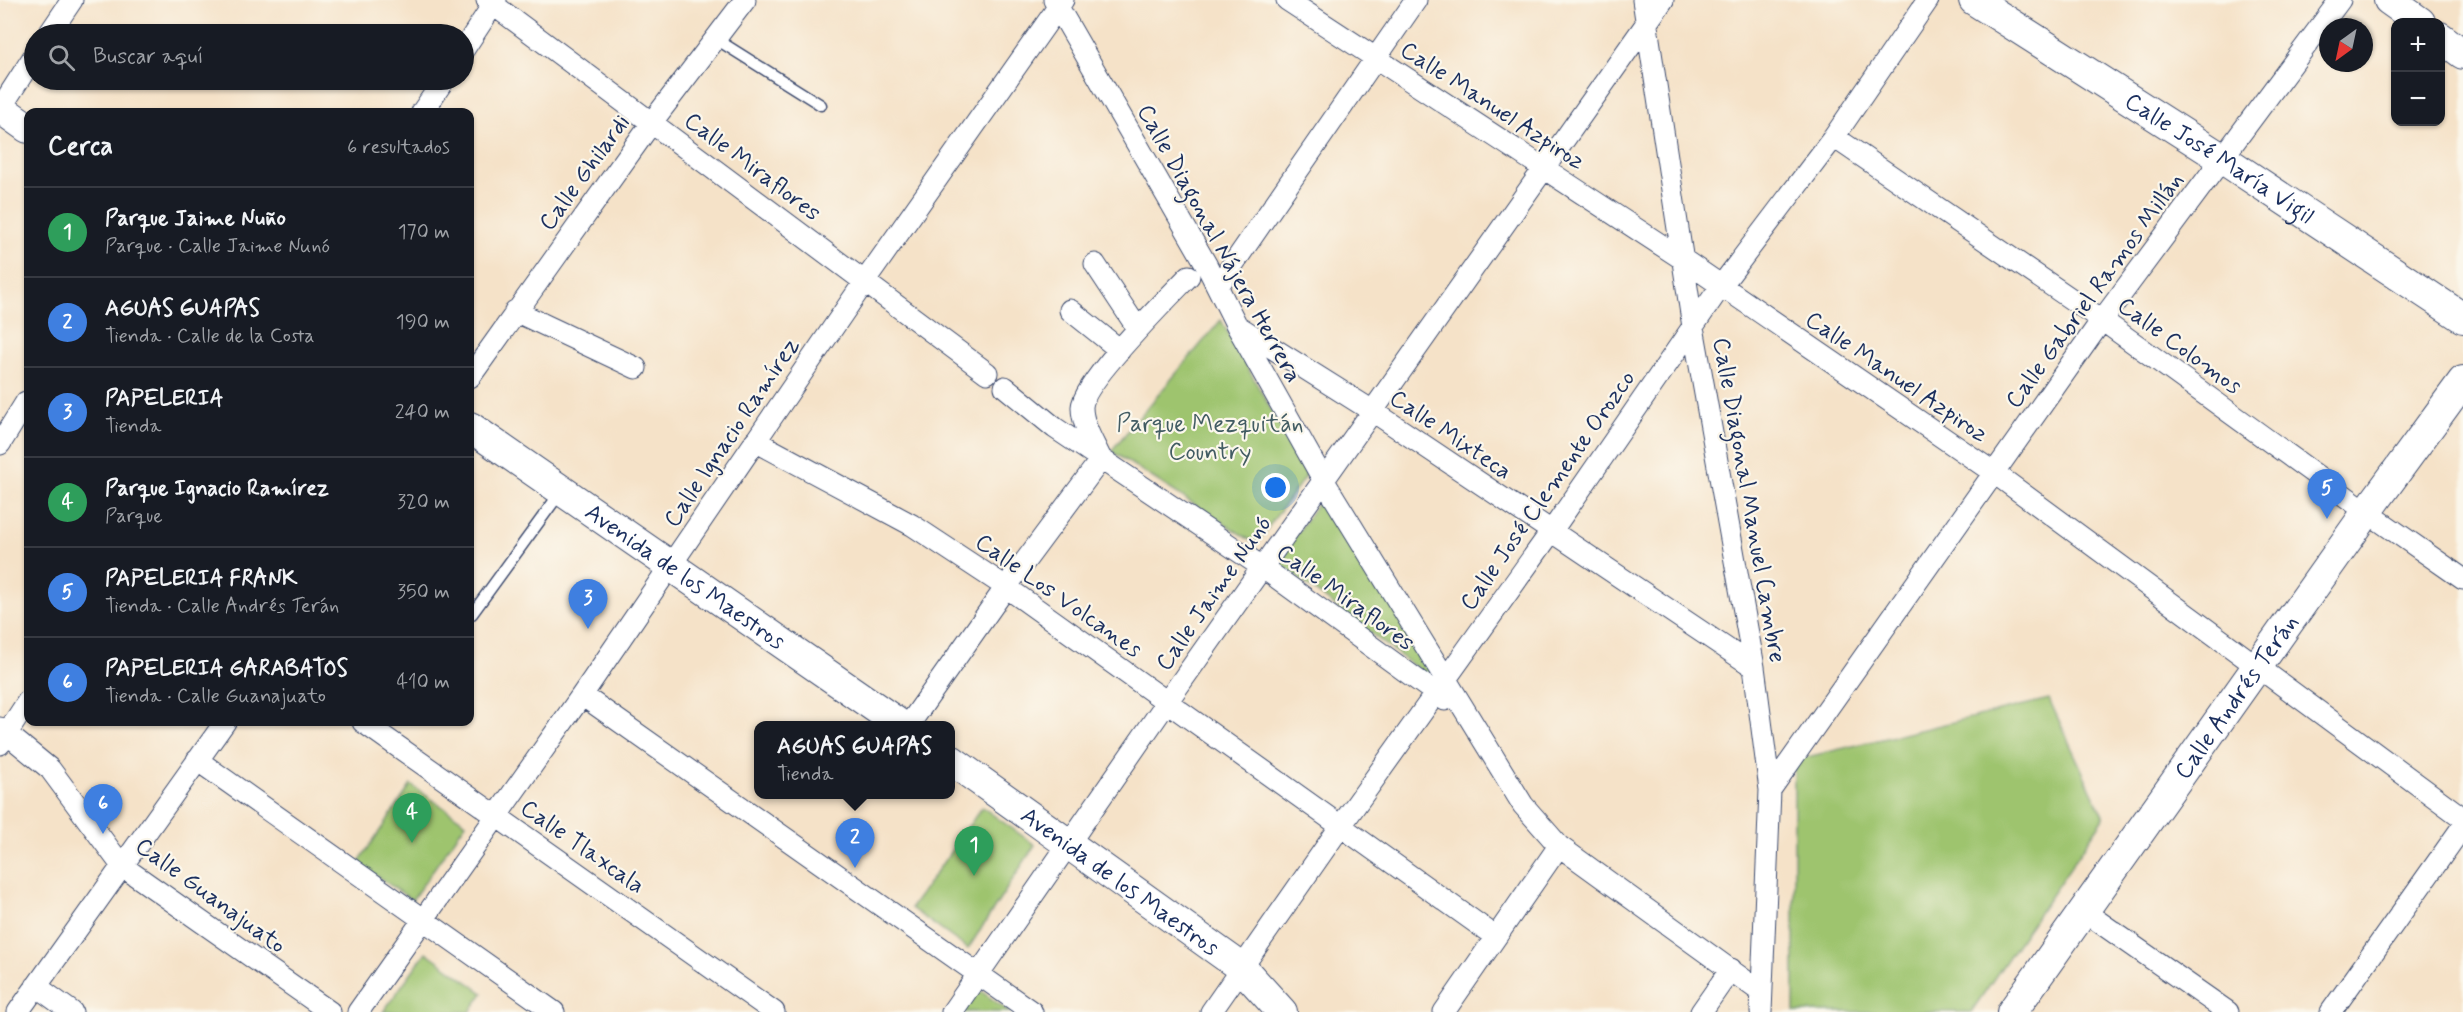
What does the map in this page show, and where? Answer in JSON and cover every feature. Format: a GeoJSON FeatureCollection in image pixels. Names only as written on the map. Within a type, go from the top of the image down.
{"type":"FeatureCollection","features":[{"type":"Feature","properties":{"kind":"street"},"geometry":{"type":"LineString","coordinates":[[56,24],[72,0]]}},
{"type":"Feature","properties":{"kind":"street","name":"Calle Ghilardi"},"geometry":{"type":"LineString","coordinates":[[474,371],[652,122],[745,0]]}},
{"type":"Feature","properties":{"kind":"street","name":"Calle Manuel Azpiroz"},"geometry":{"type":"LineString","coordinates":[[1287,0],[1684,260],[1993,472],[2463,818]]}},
{"type":"Feature","properties":{"kind":"street"},"geometry":{"type":"LineString","coordinates":[[1218,286],[1374,57],[1416,0]]}},
{"type":"Feature","properties":{"kind":"street","name":"Calle Diagonal Manuel Cambre"},"geometry":{"type":"LineString","coordinates":[[1643,0],[1693,327],[1754,667],[1770,790],[1761,1002]]}},
{"type":"Feature","properties":{"kind":"street","name":"Calle Jaime Nunó"},"geometry":{"type":"LineString","coordinates":[[952,1012],[1167,702],[1663,0]]}},
{"type":"Feature","properties":{"kind":"street","name":"Calle José Clemente Orozco"},"geometry":{"type":"LineString","coordinates":[[1211,1012],[1551,532],[1721,286],[1834,137],[1928,0]]}},
{"type":"Feature","properties":{"kind":"street","name":"Calle José María Vigil"},"geometry":{"type":"LineString","coordinates":[[1974,0],[2223,159],[2463,318]]}},
{"type":"Feature","properties":{"kind":"street","name":"Calle Gabriel Ramos Millán"},"geometry":{"type":"LineString","coordinates":[[1770,790],[2102,320],[2340,0]]}},
{"type":"Feature","properties":{"kind":"street"},"geometry":{"type":"LineString","coordinates":[[2389,0],[2414,18]]}},
{"type":"Feature","properties":{"kind":"street"},"geometry":{"type":"LineString","coordinates":[[474,33],[492,2]]}},
{"type":"Feature","properties":{"kind":"street","name":"Calle Miraflores"},"geometry":{"type":"LineString","coordinates":[[492,2],[987,373]]}},
{"type":"Feature","properties":{"kind":"street","name":"Calle Ignacio Ramírez"},"geometry":{"type":"LineString","coordinates":[[358,1012],[582,695],[1058,2]]}},
{"type":"Feature","properties":{"kind":"street","name":"Calle Diagonal Nájera Herrera"},"geometry":{"type":"LineString","coordinates":[[1058,2],[1218,286],[1237,326],[1441,685],[1470,718],[1523,805],[1559,846],[1731,969],[1761,1002]]}},
{"type":"Feature","properties":{"kind":"street"},"geometry":{"type":"LineString","coordinates":[[2445,41],[2463,54]]}},
{"type":"Feature","properties":{"kind":"street"},"geometry":{"type":"LineString","coordinates":[[24,71],[0,108],[24,125]]}},
{"type":"Feature","properties":{"kind":"street"},"geometry":{"type":"LineString","coordinates":[[425,108],[437,90]]}},
{"type":"Feature","properties":{"kind":"street","name":"Calle Colomos"},"geometry":{"type":"LineString","coordinates":[[1834,137],[2102,320],[2463,579]]}},
{"type":"Feature","properties":{"kind":"street"},"geometry":{"type":"LineString","coordinates":[[1095,264],[1138,329]]}},
{"type":"Feature","properties":{"kind":"street"},"geometry":{"type":"LineString","coordinates":[[912,721],[1006,587],[1101,459],[1083,418],[1082,404],[1088,390],[1138,329],[1189,276]]}},
{"type":"Feature","properties":{"kind":"street"},"geometry":{"type":"LineString","coordinates":[[1070,310],[1120,350]]}},
{"type":"Feature","properties":{"kind":"street"},"geometry":{"type":"LineString","coordinates":[[515,311],[636,368]]}},
{"type":"Feature","properties":{"kind":"street","name":"Calle Mixteca"},"geometry":{"type":"LineString","coordinates":[[1237,326],[1374,412],[1754,667]]}},
{"type":"Feature","properties":{"kind":"street","name":"Calle Andrés Terán"},"geometry":{"type":"LineString","coordinates":[[2012,1012],[2082,910],[2463,381]]}},
{"type":"Feature","properties":{"kind":"street","name":"Calle Miraflores"},"geometry":{"type":"LineString","coordinates":[[1005,387],[1055,429],[1441,685]]}},
{"type":"Feature","properties":{"kind":"street"},"geometry":{"type":"LineString","coordinates":[[0,444],[24,405]]}},
{"type":"Feature","properties":{"kind":"street","name":"Avenida de los Maestros"},"geometry":{"type":"LineString","coordinates":[[474,430],[895,721]]}},
{"type":"Feature","properties":{"kind":"street","name":"Calle Los Volcanes"},"geometry":{"type":"LineString","coordinates":[[755,441],[912,525],[1006,587],[1496,938]]}},
{"type":"Feature","properties":{"kind":"street"},"geometry":{"type":"LineString","coordinates":[[582,695],[1032,1012]]}},
{"type":"Feature","properties":{"kind":"street"},"geometry":{"type":"LineString","coordinates":[[2,735],[24,706]]}},
{"type":"Feature","properties":{"kind":"street"},"geometry":{"type":"LineString","coordinates":[[18,1012],[222,726]]}},
{"type":"Feature","properties":{"kind":"street","name":"Calle Tlaxcala"},"geometry":{"type":"LineString","coordinates":[[369,726],[774,1012]]}},
{"type":"Feature","properties":{"kind":"street","name":"Calle Guanajuato"},"geometry":{"type":"LineString","coordinates":[[2,735],[50,769],[122,866],[330,1012]]}},
{"type":"Feature","properties":{"kind":"street"},"geometry":{"type":"LineString","coordinates":[[197,760],[554,1012]]}},
{"type":"Feature","properties":{"kind":"street","name":"Avenida de los Maestros"},"geometry":{"type":"LineString","coordinates":[[955,763],[1242,968],[1282,1012]]}},
{"type":"Feature","properties":{"kind":"street"},"geometry":{"type":"LineString","coordinates":[[2331,1012],[2463,826]]}},
{"type":"Feature","properties":{"kind":"street"},"geometry":{"type":"LineString","coordinates":[[1444,1012],[1559,846]]}},
{"type":"Feature","properties":{"kind":"street"},"geometry":{"type":"LineString","coordinates":[[2082,910],[2228,1012]]}},
{"type":"Feature","properties":{"kind":"street"},"geometry":{"type":"LineString","coordinates":[[1701,1012],[1731,969]]}},
{"type":"Feature","properties":{"kind":"street"},"geometry":{"type":"LineString","coordinates":[[36,986],[72,1012]]}},
{"type":"Feature","properties":{"kind":"lane"},"geometry":{"type":"LineString","coordinates":[[716,39],[821,105]]}},
{"type":"Feature","properties":{"kind":"lane"},"geometry":{"type":"LineString","coordinates":[[474,611],[562,491]]}},
{"type":"Feature","properties":{"kind":"green space","name":"Parque Mezquitán Country"},"geometry":{"type":"Polygon","coordinates":[[[1221,320],[1307,474],[1256,544],[1111,451],[1221,320]]]}},
{"type":"Feature","properties":{"kind":"green space","name":"Parque Mezquitán Country"},"geometry":{"type":"Polygon","coordinates":[[[1323,496],[1440,675],[1435,682],[1277,562],[1323,496]]]}},
{"type":"Feature","properties":{"kind":"green space"},"geometry":{"type":"Polygon","coordinates":[[[2049,699],[2104,818],[1971,1012],[1794,1012],[1794,760],[2049,699]]]}},
{"type":"Feature","properties":{"kind":"green space"},"geometry":{"type":"Polygon","coordinates":[[[411,785],[466,823],[412,900],[358,863],[411,785]]]}},
{"type":"Feature","properties":{"kind":"green space"},"geometry":{"type":"Polygon","coordinates":[[[982,807],[1035,845],[968,949],[911,908],[982,807]]]}},
{"type":"Feature","properties":{"kind":"green space"},"geometry":{"type":"Polygon","coordinates":[[[426,952],[483,993],[470,1012],[383,1012],[426,952]]]}},
{"type":"Feature","properties":{"kind":"green space"},"geometry":{"type":"Polygon","coordinates":[[[978,989],[1010,1012],[962,1012],[978,989]]]}},
{"type":"Feature","properties":{"kind":"place","name":"PAPELERIA FRANK"},"geometry":{"type":"Point","coordinates":[2327,519]}},
{"type":"Feature","properties":{"kind":"place","name":"PAPELERIA"},"geometry":{"type":"Point","coordinates":[588,629]}},
{"type":"Feature","properties":{"kind":"place","name":"PAPELERIA GARABATOS"},"geometry":{"type":"Point","coordinates":[103,834]}},
{"type":"Feature","properties":{"kind":"place","name":"Parque Ignacio Ramírez"},"geometry":{"type":"Point","coordinates":[412,843]}},
{"type":"Feature","properties":{"kind":"place","name":"AGUAS GUAPAS"},"geometry":{"type":"Point","coordinates":[855,868]}},
{"type":"Feature","properties":{"kind":"place","name":"Parque Jaime Nuño"},"geometry":{"type":"Point","coordinates":[974,876]}}]}
